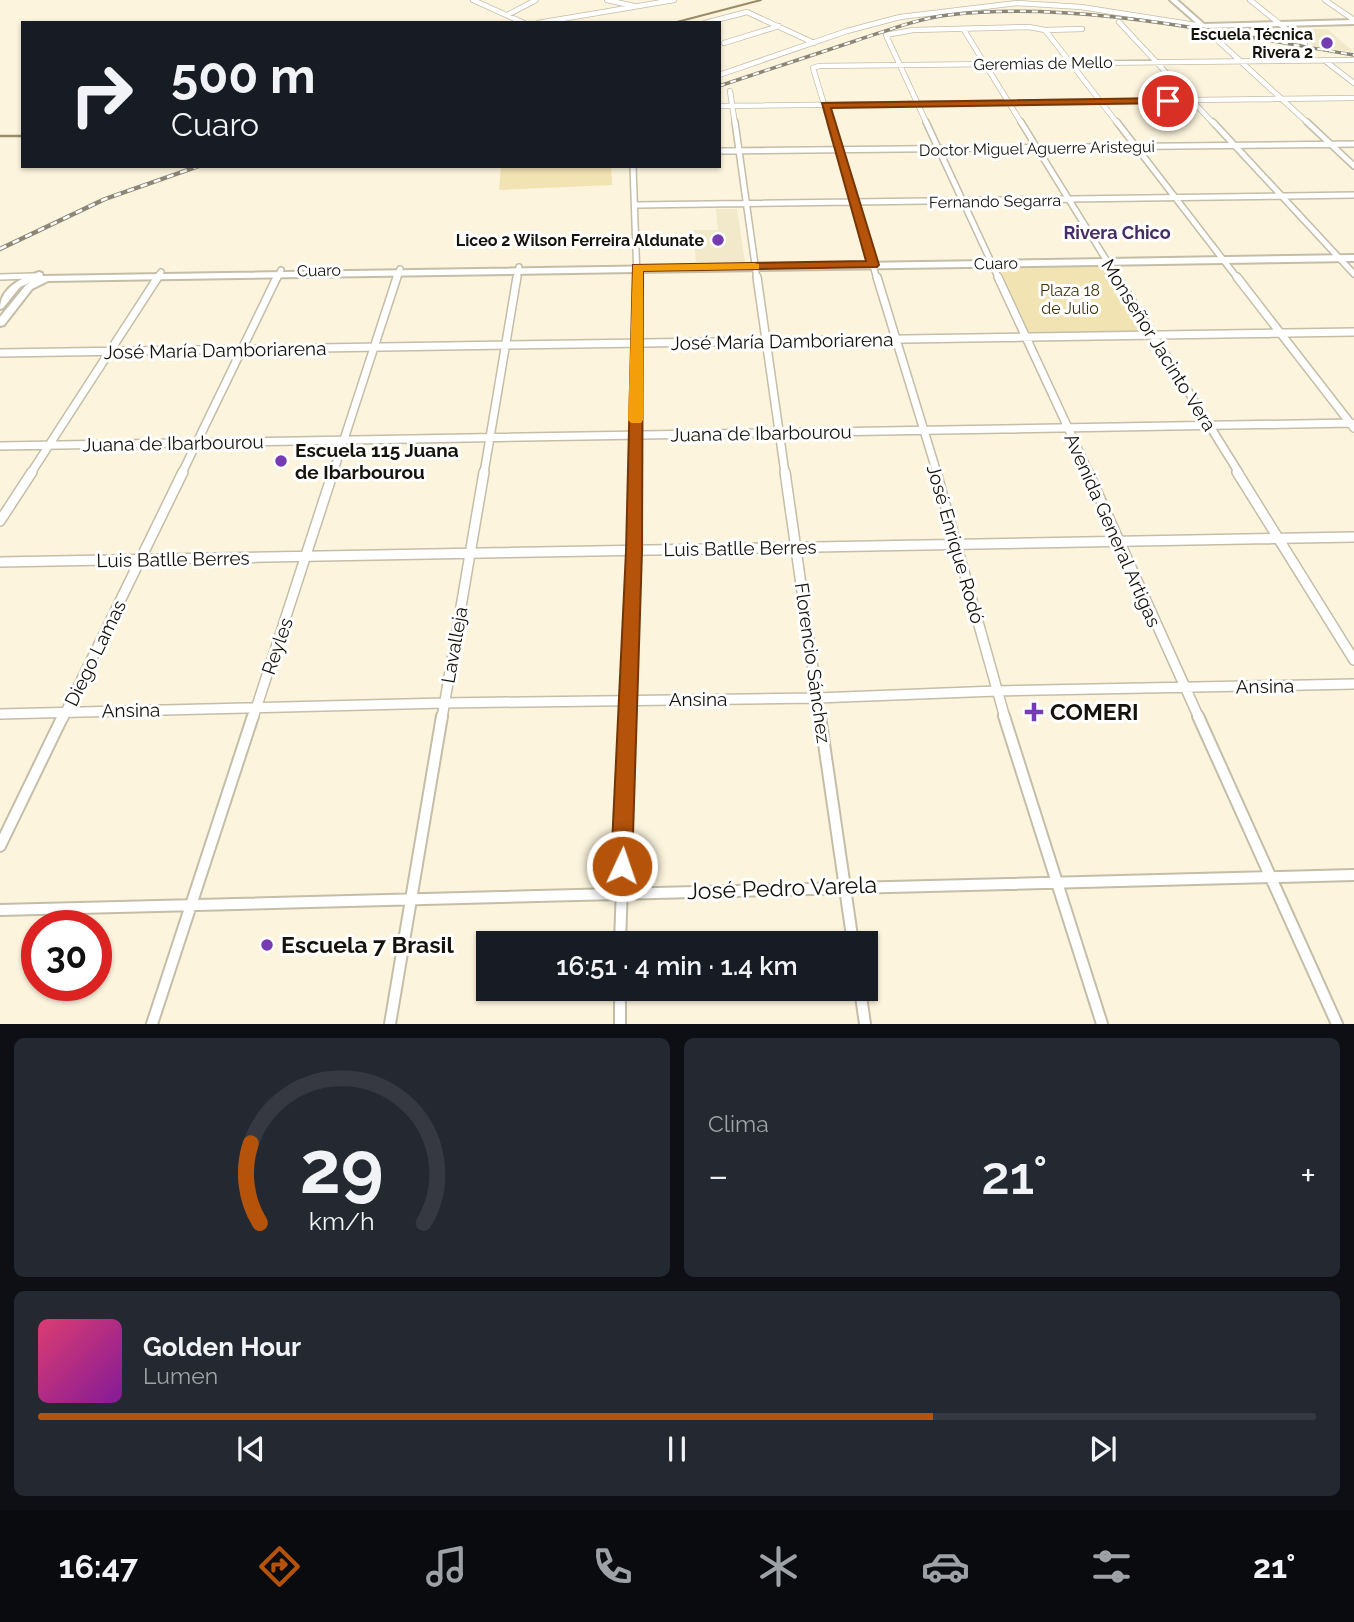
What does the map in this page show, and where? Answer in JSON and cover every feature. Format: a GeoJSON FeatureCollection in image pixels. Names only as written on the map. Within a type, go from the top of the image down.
{"type":"FeatureCollection","features":[{"type":"Feature","properties":{"kind":"street"},"geometry":{"type":"LineString","coordinates":[[472,0],[521,21]]}},
{"type":"Feature","properties":{"kind":"street"},"geometry":{"type":"LineString","coordinates":[[509,14],[536,0]]}},
{"type":"Feature","properties":{"kind":"street"},"geometry":{"type":"LineString","coordinates":[[607,0],[640,8]]}},
{"type":"Feature","properties":{"kind":"street"},"geometry":{"type":"LineString","coordinates":[[552,21],[640,8],[674,0]]}},
{"type":"Feature","properties":{"kind":"street"},"geometry":{"type":"LineString","coordinates":[[968,0],[972,6]]}},
{"type":"Feature","properties":{"kind":"street"},"geometry":{"type":"LineString","coordinates":[[1074,0],[1081,8]]}},
{"type":"Feature","properties":{"kind":"street"},"geometry":{"type":"LineString","coordinates":[[1173,0],[1354,166]]}},
{"type":"Feature","properties":{"kind":"street"},"geometry":{"type":"LineString","coordinates":[[1250,0],[1305,44]]}},
{"type":"Feature","properties":{"kind":"street"},"geometry":{"type":"LineString","coordinates":[[1325,0],[1354,23]]}},
{"type":"Feature","properties":{"kind":"street"},"geometry":{"type":"LineString","coordinates":[[721,74],[900,17],[1025,1],[1202,26],[1354,23]]}},
{"type":"Feature","properties":{"kind":"street"},"geometry":{"type":"LineString","coordinates":[[713,21],[747,12],[814,43]]}},
{"type":"Feature","properties":{"kind":"street"},"geometry":{"type":"LineString","coordinates":[[1119,22],[1354,274]]}},
{"type":"Feature","properties":{"kind":"street"},"geometry":{"type":"LineString","coordinates":[[724,43],[779,26]]}},
{"type":"Feature","properties":{"kind":"street"},"geometry":{"type":"LineString","coordinates":[[1044,29],[1353,425]]}},
{"type":"Feature","properties":{"kind":"street"},"geometry":{"type":"LineString","coordinates":[[964,30],[1082,29]]}},
{"type":"Feature","properties":{"kind":"street","name":"Avenida General Artigas"},"geometry":{"type":"LineString","coordinates":[[964,30],[903,30],[885,37],[1068,428],[1338,1024]]}},
{"type":"Feature","properties":{"kind":"street","name":"Monseñor Jacinto Vera"},"geometry":{"type":"LineString","coordinates":[[964,30],[1354,660]]}},
{"type":"Feature","properties":{"kind":"street"},"geometry":{"type":"LineString","coordinates":[[1324,60],[1354,83]]}},
{"type":"Feature","properties":{"kind":"street","name":"Geremias de Mello"},"geometry":{"type":"LineString","coordinates":[[816,66],[1354,60]]}},
{"type":"Feature","properties":{"kind":"street","name":"José Enrique Rodó"},"geometry":{"type":"LineString","coordinates":[[816,66],[813,69],[958,544],[996,691],[1102,1024]]}},
{"type":"Feature","properties":{"kind":"street","name":"Florencio Sánchez"},"geometry":{"type":"LineString","coordinates":[[730,91],[851,931]]}},
{"type":"Feature","properties":{"kind":"street"},"geometry":{"type":"LineString","coordinates":[[721,106],[1354,98]]}},
{"type":"Feature","properties":{"kind":"street","name":"Doctor Miguel Aguerre Aristegui"},"geometry":{"type":"LineString","coordinates":[[721,151],[1354,144]]}},
{"type":"Feature","properties":{"kind":"street"},"geometry":{"type":"LineString","coordinates":[[620,931],[634,551],[637,268],[633,168]]}},
{"type":"Feature","properties":{"kind":"street","name":"Fernando Segarra"},"geometry":{"type":"LineString","coordinates":[[636,205],[1354,195]]}},
{"type":"Feature","properties":{"kind":"street","name":"Cuaro"},"geometry":{"type":"LineString","coordinates":[[0,277],[1354,258]]}},
{"type":"Feature","properties":{"kind":"street","name":"Lavalleja"},"geometry":{"type":"LineString","coordinates":[[390,1024],[519,269]]}},
{"type":"Feature","properties":{"kind":"street","name":"Reyles"},"geometry":{"type":"LineString","coordinates":[[152,1024],[400,270]]}},
{"type":"Feature","properties":{"kind":"street","name":"Diego Lamas"},"geometry":{"type":"LineString","coordinates":[[0,846],[280,272]]}},
{"type":"Feature","properties":{"kind":"street"},"geometry":{"type":"LineString","coordinates":[[0,521],[160,274]]}},
{"type":"Feature","properties":{"kind":"street"},"geometry":{"type":"LineString","coordinates":[[0,306],[17,285],[37,277]]}},
{"type":"Feature","properties":{"kind":"street"},"geometry":{"type":"LineString","coordinates":[[0,323],[37,277]]}},
{"type":"Feature","properties":{"kind":"street","name":"José María Damboriarena"},"geometry":{"type":"LineString","coordinates":[[0,354],[1354,332]]}},
{"type":"Feature","properties":{"kind":"street","name":"Juana de Ibarbourou"},"geometry":{"type":"LineString","coordinates":[[0,446],[1353,425]]}},
{"type":"Feature","properties":{"kind":"street","name":"Luis Batlle Berres"},"geometry":{"type":"LineString","coordinates":[[0,562],[958,544],[1119,544],[1354,537]]}},
{"type":"Feature","properties":{"kind":"street","name":"Ansina"},"geometry":{"type":"LineString","coordinates":[[0,714],[629,699],[817,698],[996,691],[1354,684]]}},
{"type":"Feature","properties":{"kind":"street","name":"José Pedro Varela"},"geometry":{"type":"LineString","coordinates":[[0,910],[190,908],[845,886],[1354,875]]}},
{"type":"Feature","properties":{"kind":"street"},"geometry":{"type":"LineString","coordinates":[[620,1001],[620,1024]]}},
{"type":"Feature","properties":{"kind":"street"},"geometry":{"type":"LineString","coordinates":[[862,1001],[865,1024]]}},
{"type":"Feature","properties":{"kind":"shaded area","name":"Escuela Técnica Rivera 2"},"geometry":{"type":"Polygon","coordinates":[[[1293,29],[1327,29],[1354,52],[1313,46],[1293,29]]]}},
{"type":"Feature","properties":{"kind":"shaded area","name":"Liceo 2 Wilson Ferreira Aldunate"},"geometry":{"type":"Polygon","coordinates":[[[716,209],[737,209],[745,262],[696,262],[693,230],[718,230],[716,209]]]}},
{"type":"Feature","properties":{"kind":"green space"},"geometry":{"type":"Polygon","coordinates":[[[501,168],[611,168],[612,185],[499,190],[501,168]]]}},
{"type":"Feature","properties":{"kind":"green space","name":"Plaza 18 de Julio"},"geometry":{"type":"Polygon","coordinates":[[[1104,264],[1146,333],[1030,334],[998,265],[1104,264]]]}},
{"type":"Feature","properties":{"kind":"waterway"},"geometry":{"type":"LineString","coordinates":[[681,21],[761,0]]}},
{"type":"Feature","properties":{"kind":"waterway"},"geometry":{"type":"LineString","coordinates":[[0,136],[21,136]]}},
{"type":"Feature","properties":{"kind":"railway"},"geometry":{"type":"LineString","coordinates":[[721,85],[913,22],[948,15],[997,12],[1048,12],[1151,22],[1354,55]]}},
{"type":"Feature","properties":{"kind":"railway"},"geometry":{"type":"LineString","coordinates":[[0,249],[105,199],[193,168]]}},
{"type":"Feature","properties":{"kind":"slow traffic"},"geometry":{"type":"LineString","coordinates":[[636,420],[637,268],[754,267]]}},
{"type":"Feature","properties":{"kind":"place","name":"Escuela Técnica Rivera 2"},"geometry":{"type":"Point","coordinates":[1327,43]}},
{"type":"Feature","properties":{"kind":"place","name":"Liceo 2 Wilson Ferreira Aldunate"},"geometry":{"type":"Point","coordinates":[718,240]}},
{"type":"Feature","properties":{"kind":"place","name":"Escuela 115 Juana de Ibarbourou"},"geometry":{"type":"Point","coordinates":[281,461]}},
{"type":"Feature","properties":{"kind":"place","name":"COMERI"},"geometry":{"type":"Point","coordinates":[1034,712]}},
{"type":"Feature","properties":{"kind":"place","name":"Escuela 7 Brasil"},"geometry":{"type":"Point","coordinates":[267,945]}},
{"type":"Feature","properties":{"kind":"district","name":"Rivera Chico"},"geometry":{"type":"Point","coordinates":[1117,233]}},
{"type":"Feature","properties":{"kind":"route"},"geometry":{"type":"LineString","coordinates":[[622,866],[634,551],[637,268],[873,265],[825,105],[1168,101]]}}]}
